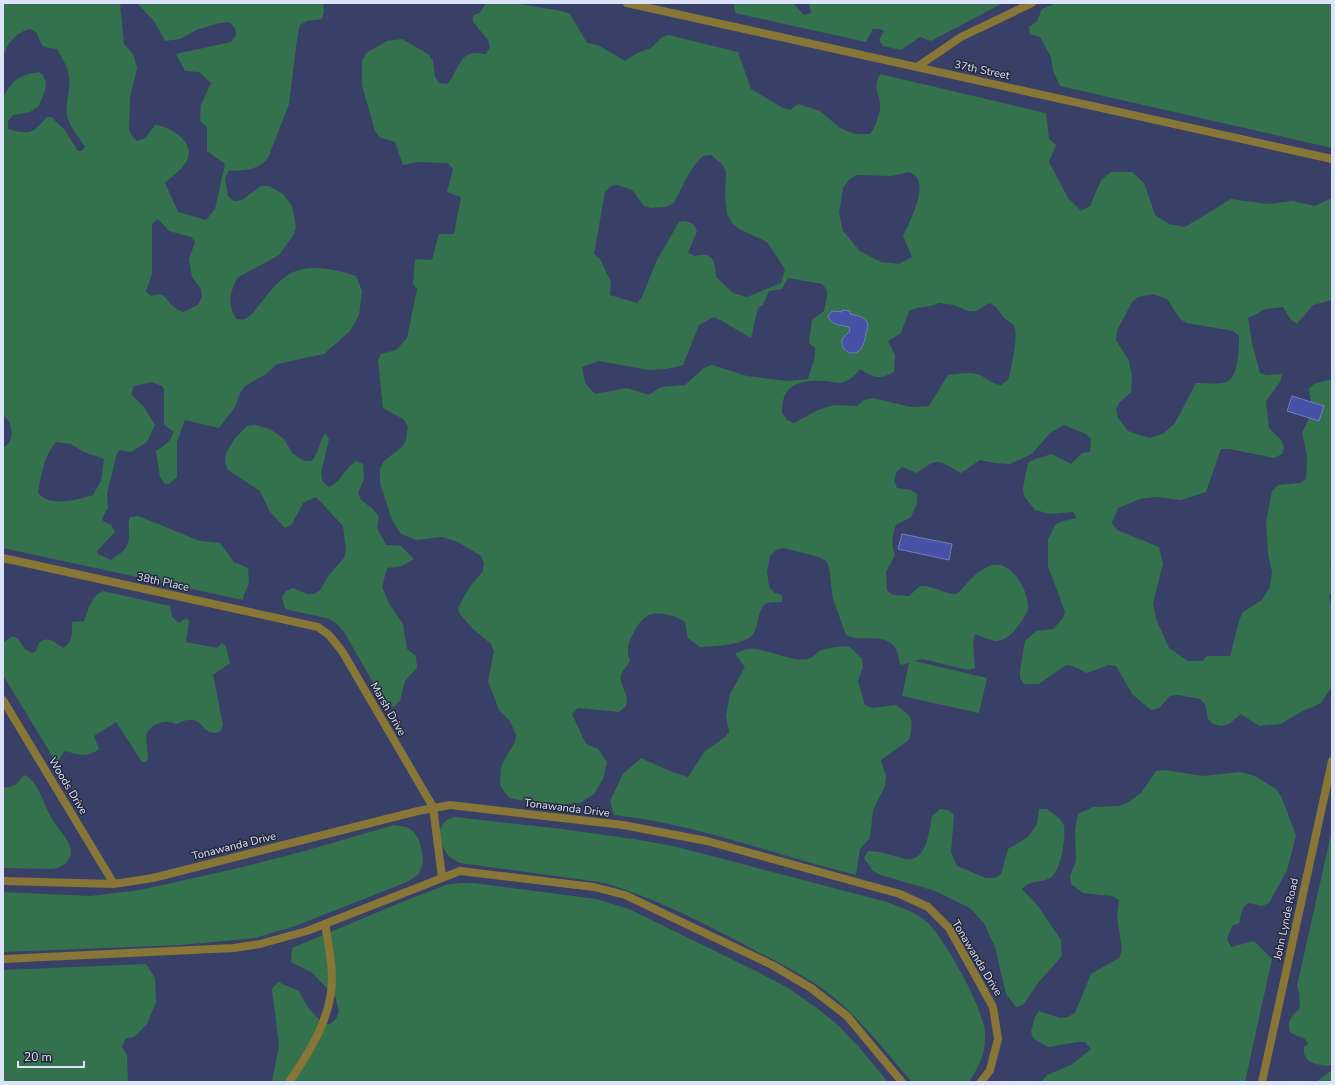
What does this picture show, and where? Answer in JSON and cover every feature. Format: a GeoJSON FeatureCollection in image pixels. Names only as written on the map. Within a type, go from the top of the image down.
{"type":"FeatureCollection","features":[{"type":"Feature","properties":{"kind":"street","name":"37th Street"},"geometry":{"type":"LineString","coordinates":[[627,3],[1332,159]]}},
{"type":"Feature","properties":{"kind":"street"},"geometry":{"type":"LineString","coordinates":[[917,66],[961,37],[1032,3]]}},
{"type":"Feature","properties":{"kind":"street","name":"38th Place"},"geometry":{"type":"LineString","coordinates":[[3,558],[318,627]]}},
{"type":"Feature","properties":{"kind":"street","name":"Marsh Drive"},"geometry":{"type":"LineString","coordinates":[[318,627],[329,635],[342,650],[433,807]]}},
{"type":"Feature","properties":{"kind":"street","name":"Woods Drive"},"geometry":{"type":"LineString","coordinates":[[3,700],[114,884]]}},
{"type":"Feature","properties":{"kind":"street","name":"John Lynde Road"},"geometry":{"type":"LineString","coordinates":[[1262,1082],[1332,761]]}},
{"type":"Feature","properties":{"kind":"street","name":"Tonawanda Drive"},"geometry":{"type":"LineString","coordinates":[[3,881],[114,884],[153,878],[433,807],[450,805],[623,825],[707,841],[900,894],[928,907],[949,928],[993,1007],[998,1039],[990,1070],[981,1082]]}},
{"type":"Feature","properties":{"kind":"street"},"geometry":{"type":"LineString","coordinates":[[433,807],[442,877]]}},
{"type":"Feature","properties":{"kind":"street"},"geometry":{"type":"LineString","coordinates":[[3,959],[234,948],[260,944],[307,931],[460,870],[594,886],[625,895],[772,964],[811,988],[847,1016],[902,1082]]}},
{"type":"Feature","properties":{"kind":"street"},"geometry":{"type":"LineString","coordinates":[[289,1082],[304,1060],[325,1016],[330,999],[332,961],[325,924]]}},
{"type":"Feature","properties":{"kind":"green space"},"geometry":{"type":"Polygon","coordinates":[[[3,3],[120,3],[124,44],[133,54],[137,68],[130,98],[129,129],[132,136],[137,141],[145,138],[155,125],[173,131],[184,140],[189,152],[188,158],[181,169],[165,183],[178,212],[206,220],[215,209],[225,164],[207,151],[207,127],[200,121],[201,105],[211,83],[199,72],[185,71],[176,54],[231,42],[236,35],[235,28],[230,22],[220,23],[196,30],[180,39],[165,41],[154,21],[137,3],[323,3],[324,12],[322,19],[307,21],[300,25],[289,104],[268,158],[255,168],[229,171],[225,178],[228,196],[234,201],[242,200],[261,186],[269,186],[283,194],[292,206],[296,227],[294,234],[279,255],[237,278],[230,298],[231,308],[236,319],[245,319],[252,314],[272,289],[287,276],[299,270],[321,268],[356,276],[362,291],[359,315],[350,331],[324,354],[277,364],[266,374],[245,386],[240,393],[235,407],[219,428],[185,420],[177,442],[177,477],[169,484],[165,484],[160,477],[156,451],[167,443],[173,435],[173,431],[164,425],[164,389],[162,386],[151,382],[134,386],[131,394],[144,407],[155,425],[147,442],[131,452],[120,450],[117,453],[107,494],[108,508],[102,518],[103,521],[111,525],[115,532],[97,551],[98,554],[111,560],[123,551],[126,548],[128,541],[130,517],[138,516],[200,541],[220,543],[234,562],[248,568],[249,584],[243,600],[3,548],[3,447],[9,443],[11,436],[9,422],[3,414],[3,99],[9,87],[21,77],[39,72],[43,75],[46,82],[45,90],[39,106],[30,112],[13,115],[8,121],[8,129],[21,132],[30,132],[38,127],[47,117],[51,117],[64,129],[78,151],[82,151],[85,147],[68,119],[67,101],[69,74],[57,49],[43,46],[37,33],[30,29],[20,33],[12,39],[4,53],[3,58],[3,3]],[[158,219],[152,224],[152,273],[146,292],[151,296],[162,295],[175,308],[183,312],[198,305],[202,297],[201,289],[192,277],[189,259],[195,242],[191,237],[169,231],[158,219]],[[56,442],[46,459],[38,493],[48,500],[54,501],[65,501],[93,495],[101,481],[104,459],[84,452],[71,444],[56,442]]]}},
{"type":"Feature","properties":{"kind":"green space"},"geometry":{"type":"Polygon","coordinates":[[[486,3],[513,3],[562,11],[570,14],[587,43],[598,45],[625,61],[637,53],[651,48],[662,37],[669,35],[738,52],[751,89],[783,108],[790,110],[798,104],[820,111],[840,128],[855,134],[870,134],[876,124],[880,104],[876,86],[880,74],[1046,113],[1049,139],[1056,145],[1049,162],[1068,198],[1081,211],[1090,206],[1101,180],[1111,172],[1132,172],[1144,183],[1155,215],[1169,224],[1185,227],[1231,199],[1268,204],[1293,201],[1315,206],[1332,198],[1332,300],[1313,305],[1297,324],[1291,320],[1283,307],[1266,309],[1248,318],[1252,343],[1260,373],[1267,375],[1282,374],[1280,382],[1266,401],[1269,428],[1281,440],[1284,447],[1282,454],[1274,458],[1229,449],[1221,449],[1206,492],[1181,500],[1157,497],[1140,499],[1118,508],[1112,523],[1117,530],[1159,547],[1163,564],[1153,603],[1156,619],[1169,648],[1188,661],[1202,661],[1207,656],[1230,656],[1243,612],[1262,600],[1270,587],[1272,571],[1268,554],[1266,522],[1272,491],[1278,485],[1300,483],[1306,479],[1307,456],[1302,433],[1312,412],[1309,389],[1314,384],[1332,379],[1332,560],[1330,563],[1332,566],[1332,593],[1329,595],[1332,605],[1332,685],[1321,703],[1301,712],[1281,724],[1259,726],[1241,714],[1229,724],[1221,726],[1213,724],[1208,719],[1205,704],[1200,699],[1178,695],[1170,696],[1159,708],[1151,710],[1132,694],[1116,666],[1109,665],[1087,673],[1073,666],[1066,665],[1039,684],[1024,684],[1020,678],[1020,670],[1025,641],[1036,631],[1053,629],[1063,618],[1065,612],[1048,566],[1048,539],[1056,524],[1077,518],[1073,512],[1050,514],[1035,510],[1024,496],[1023,488],[1028,463],[1035,459],[1052,454],[1071,464],[1082,453],[1090,452],[1091,439],[1086,434],[1064,425],[1050,433],[1032,454],[1010,464],[980,460],[961,473],[947,465],[934,462],[917,473],[902,467],[896,473],[894,481],[897,488],[911,490],[917,494],[917,503],[911,517],[896,525],[893,536],[895,555],[886,572],[887,590],[893,595],[909,596],[920,586],[925,586],[947,593],[957,594],[982,569],[993,565],[1000,565],[1013,572],[1026,594],[1028,608],[1025,616],[1016,629],[1005,639],[996,641],[975,634],[973,644],[975,668],[968,670],[922,659],[915,661],[987,678],[979,713],[902,696],[909,663],[900,665],[895,647],[884,640],[858,638],[846,635],[833,599],[829,567],[826,561],[819,557],[783,548],[776,550],[770,556],[767,571],[769,587],[775,593],[782,595],[782,602],[767,603],[763,606],[755,630],[749,638],[731,644],[700,647],[688,638],[685,622],[673,616],[653,614],[645,617],[641,621],[629,643],[628,654],[630,661],[621,675],[627,697],[626,706],[619,712],[578,708],[572,714],[586,744],[598,749],[607,762],[603,779],[594,794],[580,803],[549,806],[510,798],[504,792],[500,784],[501,769],[503,762],[515,742],[516,735],[510,721],[499,710],[488,681],[494,651],[491,644],[472,628],[460,614],[458,608],[469,588],[483,571],[484,563],[481,556],[458,542],[442,537],[416,540],[401,534],[392,520],[380,483],[380,468],[384,461],[402,447],[406,440],[408,426],[403,419],[383,408],[378,360],[381,354],[396,350],[407,338],[417,289],[413,284],[415,259],[432,260],[439,234],[454,234],[461,197],[447,192],[453,169],[448,163],[418,162],[403,165],[395,142],[379,137],[375,131],[362,85],[362,61],[366,53],[387,41],[402,39],[428,54],[433,61],[435,77],[439,83],[447,84],[460,62],[466,56],[473,53],[486,54],[490,47],[488,40],[473,22],[473,15],[480,13],[486,3]],[[711,155],[703,156],[688,175],[674,203],[666,207],[651,208],[644,206],[632,190],[618,185],[611,186],[605,192],[594,254],[600,259],[611,282],[610,295],[637,303],[642,297],[656,262],[679,222],[686,221],[693,224],[697,231],[688,253],[695,256],[710,256],[714,262],[716,277],[733,293],[747,297],[781,283],[785,269],[767,242],[739,229],[732,223],[727,214],[725,196],[726,172],[723,165],[711,155]],[[910,172],[891,176],[856,175],[849,180],[843,188],[839,213],[843,231],[860,251],[881,262],[899,264],[912,257],[903,236],[916,207],[919,183],[916,177],[910,172]],[[788,278],[782,289],[769,291],[763,305],[758,308],[751,338],[714,317],[699,325],[683,365],[666,369],[649,370],[599,361],[582,367],[585,383],[595,394],[627,388],[649,395],[661,387],[685,385],[704,368],[712,365],[747,376],[787,381],[808,379],[815,356],[815,348],[809,343],[812,320],[824,311],[827,290],[822,284],[788,278]],[[1153,294],[1138,297],[1132,302],[1117,331],[1116,340],[1129,361],[1132,377],[1131,392],[1119,403],[1116,410],[1118,418],[1128,431],[1149,438],[1163,434],[1175,423],[1196,383],[1221,383],[1227,382],[1231,379],[1238,361],[1239,336],[1233,331],[1187,323],[1180,319],[1167,299],[1153,294]],[[939,303],[931,306],[916,308],[909,311],[901,333],[888,341],[895,355],[894,372],[885,376],[877,377],[860,369],[852,378],[840,383],[821,381],[802,382],[791,388],[784,397],[782,413],[787,420],[794,423],[818,410],[834,405],[857,406],[864,400],[873,398],[911,407],[929,406],[948,375],[973,373],[1001,385],[1008,380],[1016,333],[1012,323],[1004,318],[997,308],[989,303],[976,311],[968,311],[954,305],[939,303]]]}},
{"type":"Feature","properties":{"kind":"green space"},"geometry":{"type":"Polygon","coordinates":[[[736,3],[793,3],[804,15],[811,13],[809,3],[1003,3],[931,41],[920,37],[901,50],[883,46],[879,40],[884,31],[880,29],[873,29],[866,42],[735,13],[734,6],[736,3]]]}},
{"type":"Feature","properties":{"kind":"green space"},"geometry":{"type":"Polygon","coordinates":[[[1057,3],[1332,3],[1332,148],[1060,86],[1053,71],[1051,57],[1040,37],[1030,34],[1029,27],[1037,21],[1042,9],[1057,3]]]}},
{"type":"Feature","properties":{"kind":"green space"},"geometry":{"type":"Polygon","coordinates":[[[255,425],[270,429],[284,439],[292,453],[304,461],[312,461],[325,433],[329,439],[321,474],[323,482],[329,487],[337,482],[356,461],[363,464],[364,479],[358,493],[361,500],[373,509],[379,517],[377,528],[386,545],[401,546],[414,559],[402,566],[387,568],[382,587],[390,605],[403,624],[407,649],[416,656],[417,668],[405,681],[400,701],[394,707],[385,703],[344,632],[338,625],[330,619],[285,609],[282,597],[286,591],[293,588],[307,594],[315,594],[321,589],[329,575],[344,558],[346,550],[343,526],[316,497],[303,503],[292,524],[285,528],[270,512],[260,491],[228,470],[225,462],[226,453],[235,438],[247,426],[255,425]]]}},
{"type":"Feature","properties":{"kind":"green space"},"geometry":{"type":"Polygon","coordinates":[[[103,591],[170,606],[172,617],[179,623],[187,618],[189,621],[186,642],[217,648],[222,643],[226,647],[230,663],[213,675],[223,725],[220,732],[209,732],[201,724],[193,720],[186,720],[176,724],[172,722],[159,723],[151,728],[146,735],[148,759],[146,762],[142,762],[116,722],[94,736],[99,749],[95,752],[83,755],[66,751],[63,753],[57,764],[3,675],[3,643],[11,637],[15,637],[25,649],[32,653],[36,651],[39,643],[45,640],[51,641],[63,648],[69,643],[72,633],[72,622],[84,621],[93,600],[103,591]]]}},
{"type":"Feature","properties":{"kind":"green space"},"geometry":{"type":"Polygon","coordinates":[[[843,646],[850,647],[862,659],[863,667],[858,681],[865,705],[872,708],[896,705],[909,716],[912,723],[909,740],[881,760],[886,776],[885,786],[873,810],[870,838],[860,849],[856,875],[675,825],[614,815],[610,801],[623,774],[641,758],[672,772],[688,777],[705,751],[725,737],[729,732],[726,716],[730,694],[745,667],[735,654],[743,650],[752,649],[789,658],[808,659],[821,650],[843,646]]]}},
{"type":"Feature","properties":{"kind":"green space"},"geometry":{"type":"Polygon","coordinates":[[[1164,770],[1204,776],[1240,772],[1255,776],[1276,789],[1281,796],[1296,835],[1287,870],[1269,903],[1262,906],[1248,903],[1243,908],[1239,923],[1232,926],[1227,939],[1231,947],[1254,941],[1272,959],[1245,1082],[1041,1082],[1047,1075],[1071,1065],[1091,1049],[1085,1042],[1048,1047],[1034,1039],[1031,1032],[1035,1017],[1039,1011],[1060,1018],[1068,1017],[1075,1013],[1091,974],[1119,958],[1122,950],[1117,917],[1119,900],[1112,896],[1083,893],[1071,884],[1070,876],[1076,861],[1075,830],[1078,814],[1093,807],[1119,806],[1127,803],[1141,793],[1156,771],[1164,770]]]}},
{"type":"Feature","properties":{"kind":"green space"},"geometry":{"type":"Polygon","coordinates":[[[24,775],[34,783],[52,819],[65,837],[70,847],[70,857],[65,864],[53,869],[3,868],[3,788],[16,784],[24,775]]]}},
{"type":"Feature","properties":{"kind":"green space"},"geometry":{"type":"Polygon","coordinates":[[[940,809],[948,810],[954,815],[951,852],[957,866],[986,878],[994,878],[1001,874],[1008,849],[1028,837],[1037,824],[1039,809],[1047,809],[1063,823],[1064,831],[1062,854],[1054,875],[1046,880],[1029,883],[1022,889],[1038,906],[1061,940],[1062,956],[1038,983],[1023,1005],[1016,1007],[1006,994],[995,947],[984,923],[970,908],[935,891],[881,875],[873,871],[864,858],[868,851],[905,859],[912,859],[918,856],[926,845],[932,816],[940,809]]]}},
{"type":"Feature","properties":{"kind":"green space"},"geometry":{"type":"Polygon","coordinates":[[[455,817],[562,829],[677,847],[887,902],[910,911],[926,921],[937,934],[955,961],[972,993],[983,1022],[985,1033],[983,1053],[979,1065],[969,1082],[912,1082],[854,1016],[836,999],[815,983],[700,922],[640,895],[600,882],[460,863],[452,859],[443,847],[440,834],[443,823],[448,819],[455,817]]]}},
{"type":"Feature","properties":{"kind":"green space"},"geometry":{"type":"Polygon","coordinates":[[[394,825],[407,827],[414,832],[419,840],[423,863],[419,874],[407,882],[295,926],[255,938],[181,945],[3,952],[3,892],[90,896],[140,890],[301,852],[394,825]]]}},
{"type":"Feature","properties":{"kind":"green space"},"geometry":{"type":"Polygon","coordinates":[[[1332,830],[1332,1064],[1327,1066],[1315,1064],[1306,1058],[1304,1047],[1308,1044],[1305,1039],[1291,1033],[1289,1029],[1289,1022],[1300,1008],[1297,986],[1332,830]]]}},
{"type":"Feature","properties":{"kind":"green space"},"geometry":{"type":"Polygon","coordinates":[[[473,883],[596,899],[629,909],[788,988],[817,1008],[839,1026],[888,1082],[272,1082],[279,1045],[272,989],[278,982],[299,991],[307,1006],[323,1024],[330,1024],[336,1019],[339,1011],[335,996],[311,972],[291,962],[292,948],[402,902],[446,885],[473,883]]]}},
{"type":"Feature","properties":{"kind":"green space"},"geometry":{"type":"Polygon","coordinates":[[[146,964],[155,978],[156,1002],[147,1024],[134,1037],[126,1038],[122,1047],[127,1055],[128,1082],[3,1082],[3,970],[146,964]]]}},
{"type":"Feature","properties":{"kind":"green space"},"geometry":{"type":"Polygon","coordinates":[[[1332,1070],[1332,1082],[1316,1082],[1332,1070]]]}},
{"type":"Feature","properties":{"kind":"water"},"geometry":{"type":"Polygon","coordinates":[[[842,310],[850,311],[850,314],[864,318],[867,322],[868,325],[864,341],[858,352],[848,352],[843,347],[842,340],[850,331],[849,327],[833,323],[829,319],[828,316],[832,311],[842,312],[842,310]]]}},
{"type":"Feature","properties":{"kind":"water"},"geometry":{"type":"Polygon","coordinates":[[[1292,396],[1324,406],[1319,421],[1287,411],[1292,396]]]}},
{"type":"Feature","properties":{"kind":"water"},"geometry":{"type":"Polygon","coordinates":[[[902,534],[952,544],[949,560],[898,549],[902,534]]]}}]}
